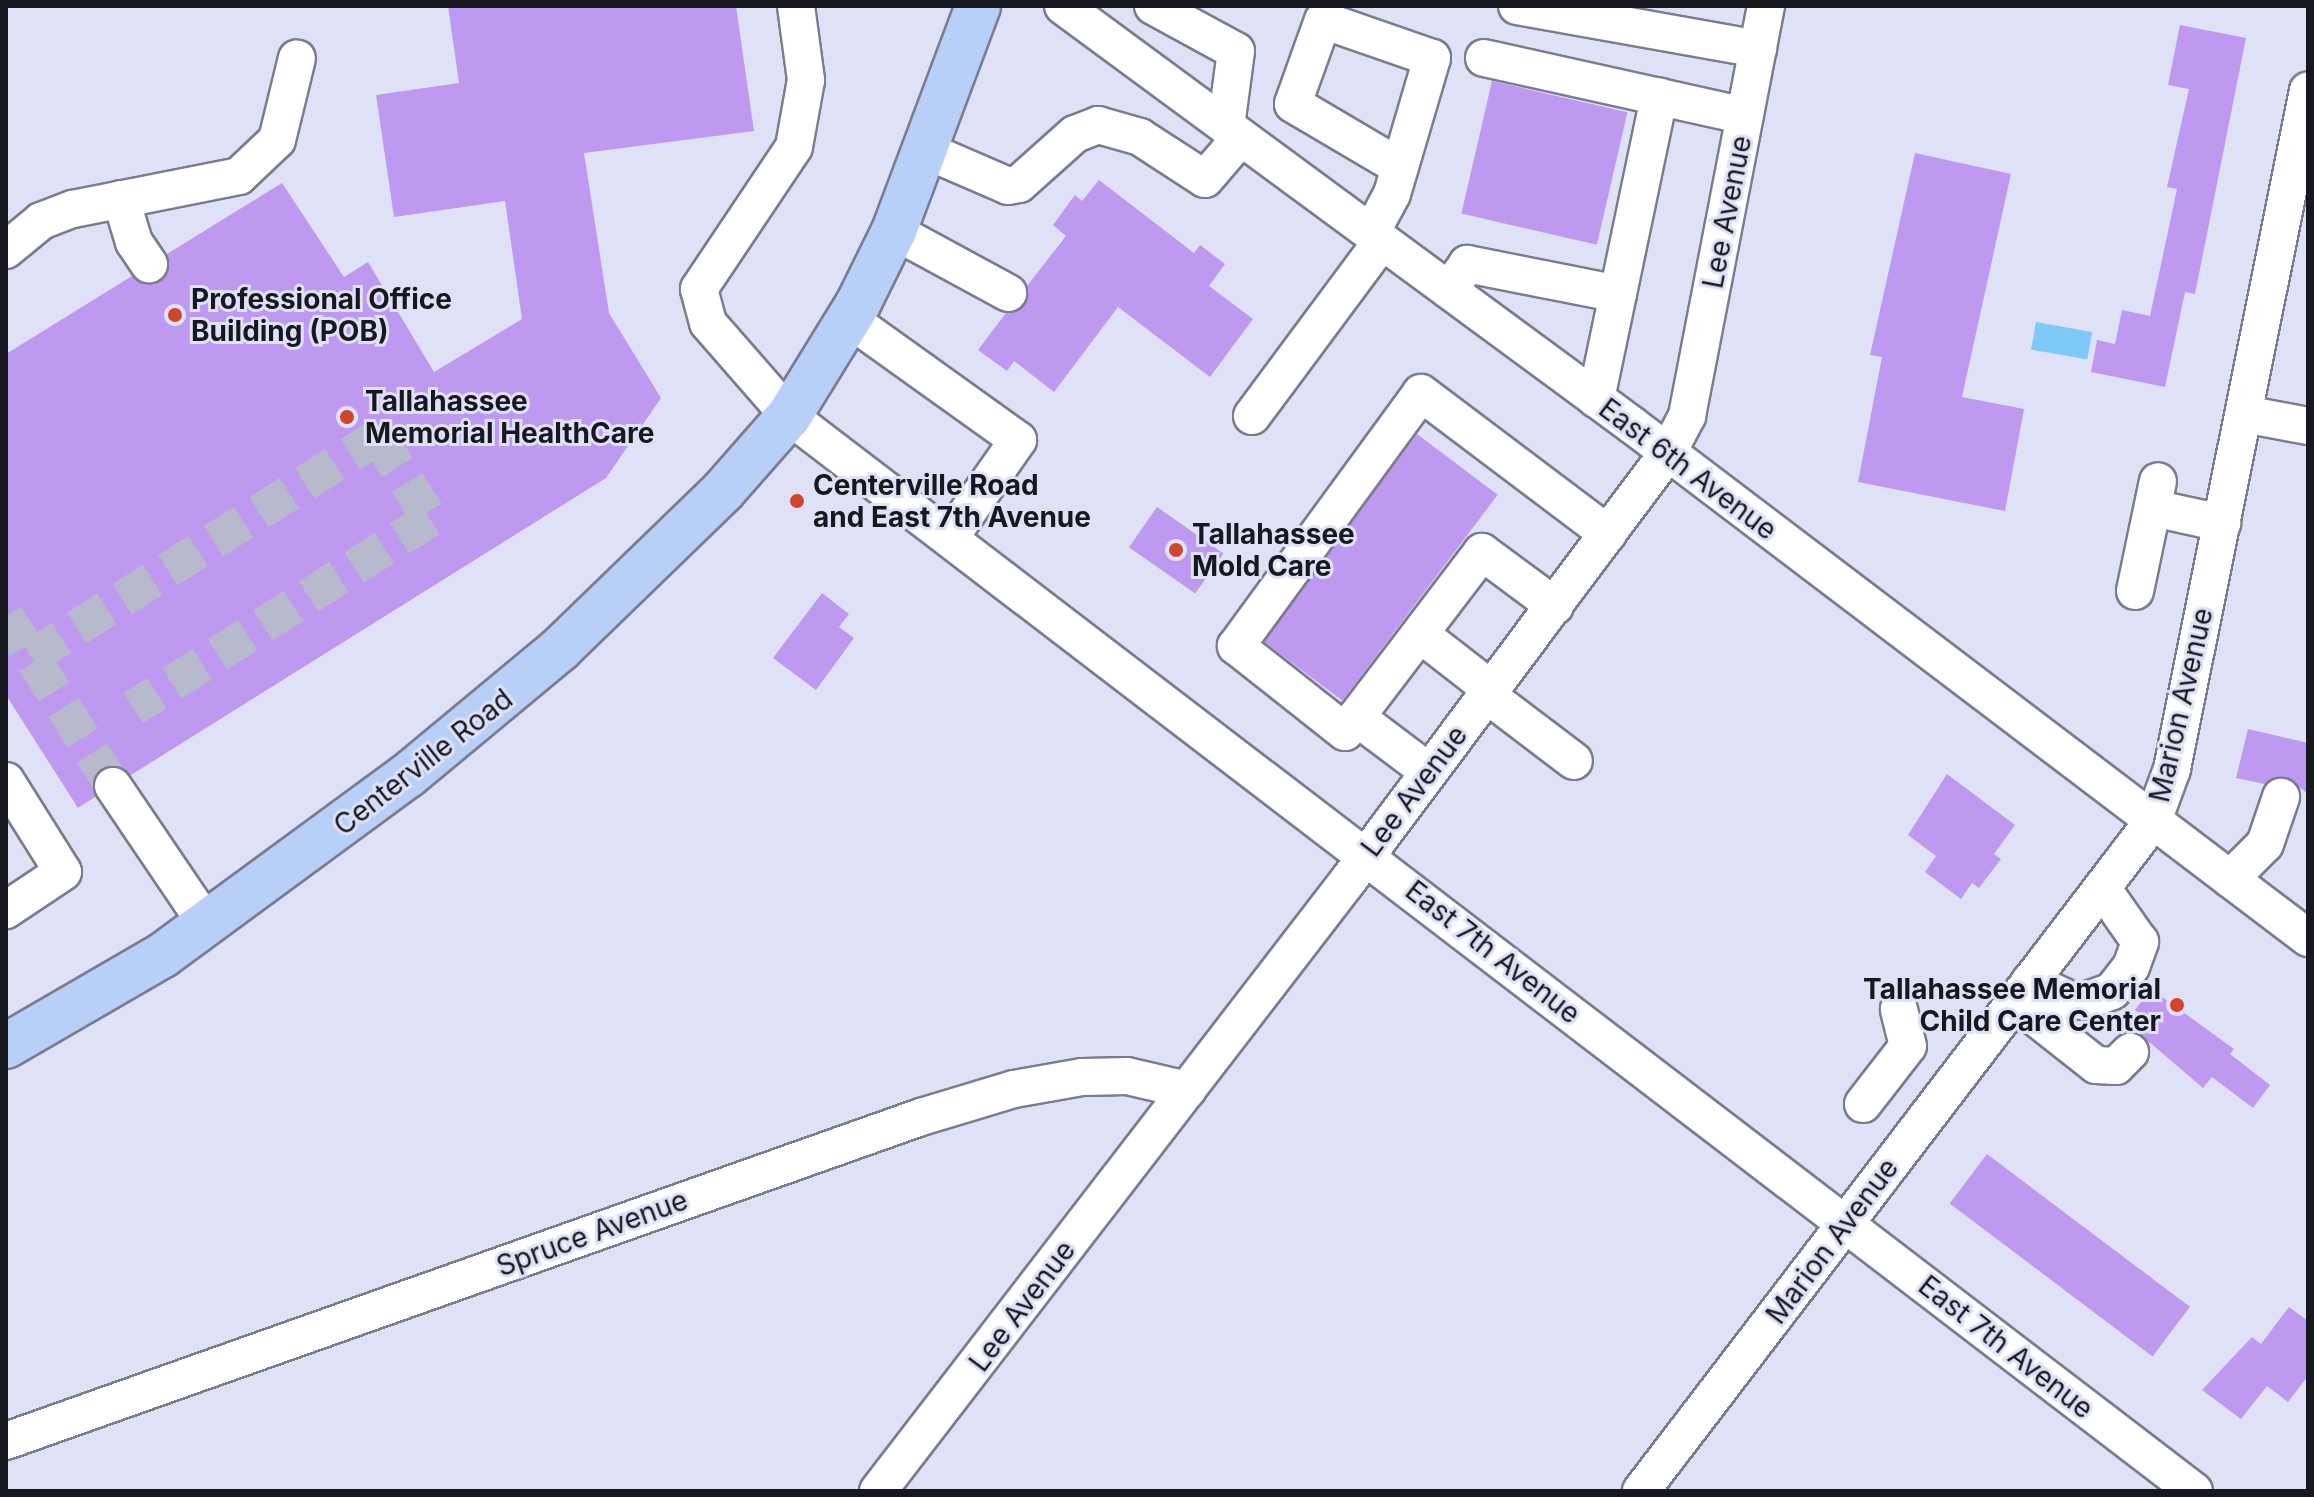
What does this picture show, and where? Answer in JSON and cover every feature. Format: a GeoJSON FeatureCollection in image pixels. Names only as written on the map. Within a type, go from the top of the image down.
{"type":"FeatureCollection","features":[{"type":"Feature","properties":{"kind":"main road","name":"Centerville Road"},"geometry":{"type":"LineString","coordinates":[[6,1046],[207,925],[477,721],[647,570],[789,416],[849,319],[894,231],[978,6]]}},
{"type":"Feature","properties":{"kind":"street","name":"East 7th Avenue"},"geometry":{"type":"LineString","coordinates":[[796,6],[806,80],[794,147],[699,289],[708,323],[789,416],[951,536],[2194,1491]]}},
{"type":"Feature","properties":{"kind":"street","name":"East 6th Avenue"},"geometry":{"type":"LineString","coordinates":[[1063,6],[1596,399],[2308,938]]}},
{"type":"Feature","properties":{"kind":"street"},"geometry":{"type":"LineString","coordinates":[[925,150],[1008,186],[1019,184],[1075,134],[1108,126],[1140,137],[1205,179],[1233,132],[1236,51],[1153,6]]}},
{"type":"Feature","properties":{"kind":"street"},"geometry":{"type":"LineString","coordinates":[[1517,6],[1643,17],[1758,49]]}},
{"type":"Feature","properties":{"kind":"street","name":"Lee Avenue"},"geometry":{"type":"LineString","coordinates":[[878,1491],[1367,855],[1667,454],[1687,416],[1766,6]]}},
{"type":"Feature","properties":{"kind":"street"},"geometry":{"type":"LineString","coordinates":[[6,250],[41,221],[121,199],[239,176],[277,140],[297,58]]}},
{"type":"Feature","properties":{"kind":"street"},"geometry":{"type":"LineString","coordinates":[[1484,58],[1745,116]]}},
{"type":"Feature","properties":{"kind":"street","name":"Marion Avenue"},"geometry":{"type":"LineString","coordinates":[[1641,1491],[2153,821],[2172,769],[2308,91]]}},
{"type":"Feature","properties":{"kind":"street"},"geometry":{"type":"LineString","coordinates":[[1596,399],[1659,97]]}},
{"type":"Feature","properties":{"kind":"street"},"geometry":{"type":"LineString","coordinates":[[1252,416],[1377,237],[1400,167]]}},
{"type":"Feature","properties":{"kind":"street"},"geometry":{"type":"LineString","coordinates":[[121,199],[134,242],[149,264]]}},
{"type":"Feature","properties":{"kind":"street"},"geometry":{"type":"LineString","coordinates":[[894,231],[1008,293]]}},
{"type":"Feature","properties":{"kind":"street"},"geometry":{"type":"LineString","coordinates":[[1449,290],[1467,264],[1618,294]]}},
{"type":"Feature","properties":{"kind":"street"},"geometry":{"type":"LineString","coordinates":[[849,319],[1018,440],[951,536]]}},
{"type":"Feature","properties":{"kind":"street"},"geometry":{"type":"LineString","coordinates":[[1555,606],[1482,552],[1345,732],[1236,646],[1421,393],[1608,534]]}},
{"type":"Feature","properties":{"kind":"street"},"geometry":{"type":"LineString","coordinates":[[2244,414],[2308,426]]}},
{"type":"Feature","properties":{"kind":"street"},"geometry":{"type":"LineString","coordinates":[[2135,591],[2155,494],[2222,523]]}},
{"type":"Feature","properties":{"kind":"street"},"geometry":{"type":"LineString","coordinates":[[1420,634],[1574,761]]}},
{"type":"Feature","properties":{"kind":"street"},"geometry":{"type":"LineString","coordinates":[[1356,717],[1428,771]]}},
{"type":"Feature","properties":{"kind":"street"},"geometry":{"type":"LineString","coordinates":[[6,781],[63,872],[6,910]]}},
{"type":"Feature","properties":{"kind":"street"},"geometry":{"type":"LineString","coordinates":[[113,786],[207,925]]}},
{"type":"Feature","properties":{"kind":"street"},"geometry":{"type":"LineString","coordinates":[[2230,879],[2265,844],[2281,797]]}},
{"type":"Feature","properties":{"kind":"street"},"geometry":{"type":"LineString","coordinates":[[2079,1052],[2107,993],[2131,967],[2140,942],[2102,888]]}},
{"type":"Feature","properties":{"kind":"street"},"geometry":{"type":"LineString","coordinates":[[2023,991],[2070,1000],[2107,993]]}},
{"type":"Feature","properties":{"kind":"street"},"geometry":{"type":"LineString","coordinates":[[2023,991],[2079,1052],[2096,1065],[2116,1066],[2130,1052]]}},
{"type":"Feature","properties":{"kind":"street"},"geometry":{"type":"LineString","coordinates":[[1863,1104],[1908,1046],[1899,1009]]}},
{"type":"Feature","properties":{"kind":"street","name":"Spruce Avenue"},"geometry":{"type":"LineString","coordinates":[[6,1441],[921,1117],[1014,1089],[1082,1077],[1127,1076],[1187,1090]]}},
{"type":"Feature","properties":{"kind":"water"},"geometry":{"type":"Polygon","coordinates":[[[2036,322],[2092,332],[2087,359],[2031,350],[2036,322]]]}},
{"type":"Feature","properties":{"kind":"building"},"geometry":{"type":"Polygon","coordinates":[[[448,6],[736,6],[754,131],[584,153],[609,313],[661,398],[606,478],[131,775],[121,767],[102,768],[94,778],[95,797],[78,808],[6,695],[6,354],[132,276],[141,283],[160,282],[168,272],[167,254],[282,183],[344,277],[368,262],[434,372],[522,319],[505,201],[394,217],[376,95],[459,83],[448,6]]]}},
{"type":"Feature","properties":{"kind":"building"},"geometry":{"type":"Polygon","coordinates":[[[2180,25],[2246,38],[2195,294],[2185,292],[2165,387],[2091,372],[2097,340],[2115,344],[2122,310],[2150,316],[2177,189],[2167,187],[2189,89],[2168,85],[2180,25]]]}},
{"type":"Feature","properties":{"kind":"building"},"geometry":{"type":"Polygon","coordinates":[[[1492,81],[1627,112],[1597,245],[1461,214],[1492,81]]]}},
{"type":"Feature","properties":{"kind":"building"},"geometry":{"type":"Polygon","coordinates":[[[1915,153],[2011,174],[1962,397],[2024,409],[2005,511],[1858,482],[1882,357],[1870,355],[1915,153]]]}},
{"type":"Feature","properties":{"kind":"building"},"geometry":{"type":"Polygon","coordinates":[[[1099,180],[1194,253],[1200,245],[1225,264],[1209,286],[1253,319],[1210,377],[1118,307],[1054,392],[1014,361],[1007,371],[978,350],[1006,313],[1026,304],[1027,286],[1066,236],[1053,225],[1075,195],[1082,201],[1099,180]]]}},
{"type":"Feature","properties":{"kind":"building"},"geometry":{"type":"Polygon","coordinates":[[[1417,434],[1498,495],[1342,701],[1262,640],[1417,434]]]}},
{"type":"Feature","properties":{"kind":"building","name":"Tallahassee Mold Care"},"geometry":{"type":"Polygon","coordinates":[[[1157,507],[1223,553],[1195,594],[1129,547],[1157,507]]]}},
{"type":"Feature","properties":{"kind":"building"},"geometry":{"type":"Polygon","coordinates":[[[822,593],[849,614],[839,627],[854,638],[816,690],[773,658],[822,593]]]}},
{"type":"Feature","properties":{"kind":"building"},"geometry":{"type":"Polygon","coordinates":[[[2248,729],[2308,743],[2308,794],[2287,777],[2265,784],[2236,778],[2248,729]]]}},
{"type":"Feature","properties":{"kind":"building"},"geometry":{"type":"Polygon","coordinates":[[[1947,774],[2015,825],[1994,854],[2001,859],[1979,888],[1972,883],[1961,899],[1925,872],[1936,856],[1908,835],[1947,774]]]}},
{"type":"Feature","properties":{"kind":"building"},"geometry":{"type":"Polygon","coordinates":[[[2151,989],[2234,1049],[2230,1054],[2270,1085],[2253,1108],[2212,1077],[2203,1088],[2134,1029],[2143,1016],[2135,1010],[2151,989]]]}},
{"type":"Feature","properties":{"kind":"building"},"geometry":{"type":"Polygon","coordinates":[[[1987,1154],[2190,1307],[2153,1356],[1950,1204],[1987,1154]]]}},
{"type":"Feature","properties":{"kind":"building"},"geometry":{"type":"Polygon","coordinates":[[[2289,1307],[2308,1321],[2308,1376],[2288,1402],[2267,1386],[2241,1419],[2202,1390],[2252,1337],[2261,1344],[2289,1307]]]}},
{"type":"Feature","properties":{"kind":"tunnel"},"geometry":{"type":"LineString","coordinates":[[31,657],[378,437],[430,519],[133,708]]}},
{"type":"Feature","properties":{"kind":"tunnel"},"geometry":{"type":"LineString","coordinates":[[6,616],[113,786]]}},
{"type":"Feature","properties":{"kind":"place","name":"Professional Office Building (POB)"},"geometry":{"type":"Point","coordinates":[175,315]}},
{"type":"Feature","properties":{"kind":"place","name":"Tallahassee Memorial HealthCare"},"geometry":{"type":"Point","coordinates":[347,417]}},
{"type":"Feature","properties":{"kind":"place","name":"Centerville Road and East 7th Avenue"},"geometry":{"type":"Point","coordinates":[797,501]}},
{"type":"Feature","properties":{"kind":"place","name":"Tallahassee Mold Care"},"geometry":{"type":"Point","coordinates":[1176,550]}},
{"type":"Feature","properties":{"kind":"place","name":"Tallahassee Memorial Child Care Center"},"geometry":{"type":"Point","coordinates":[2177,1005]}}]}
